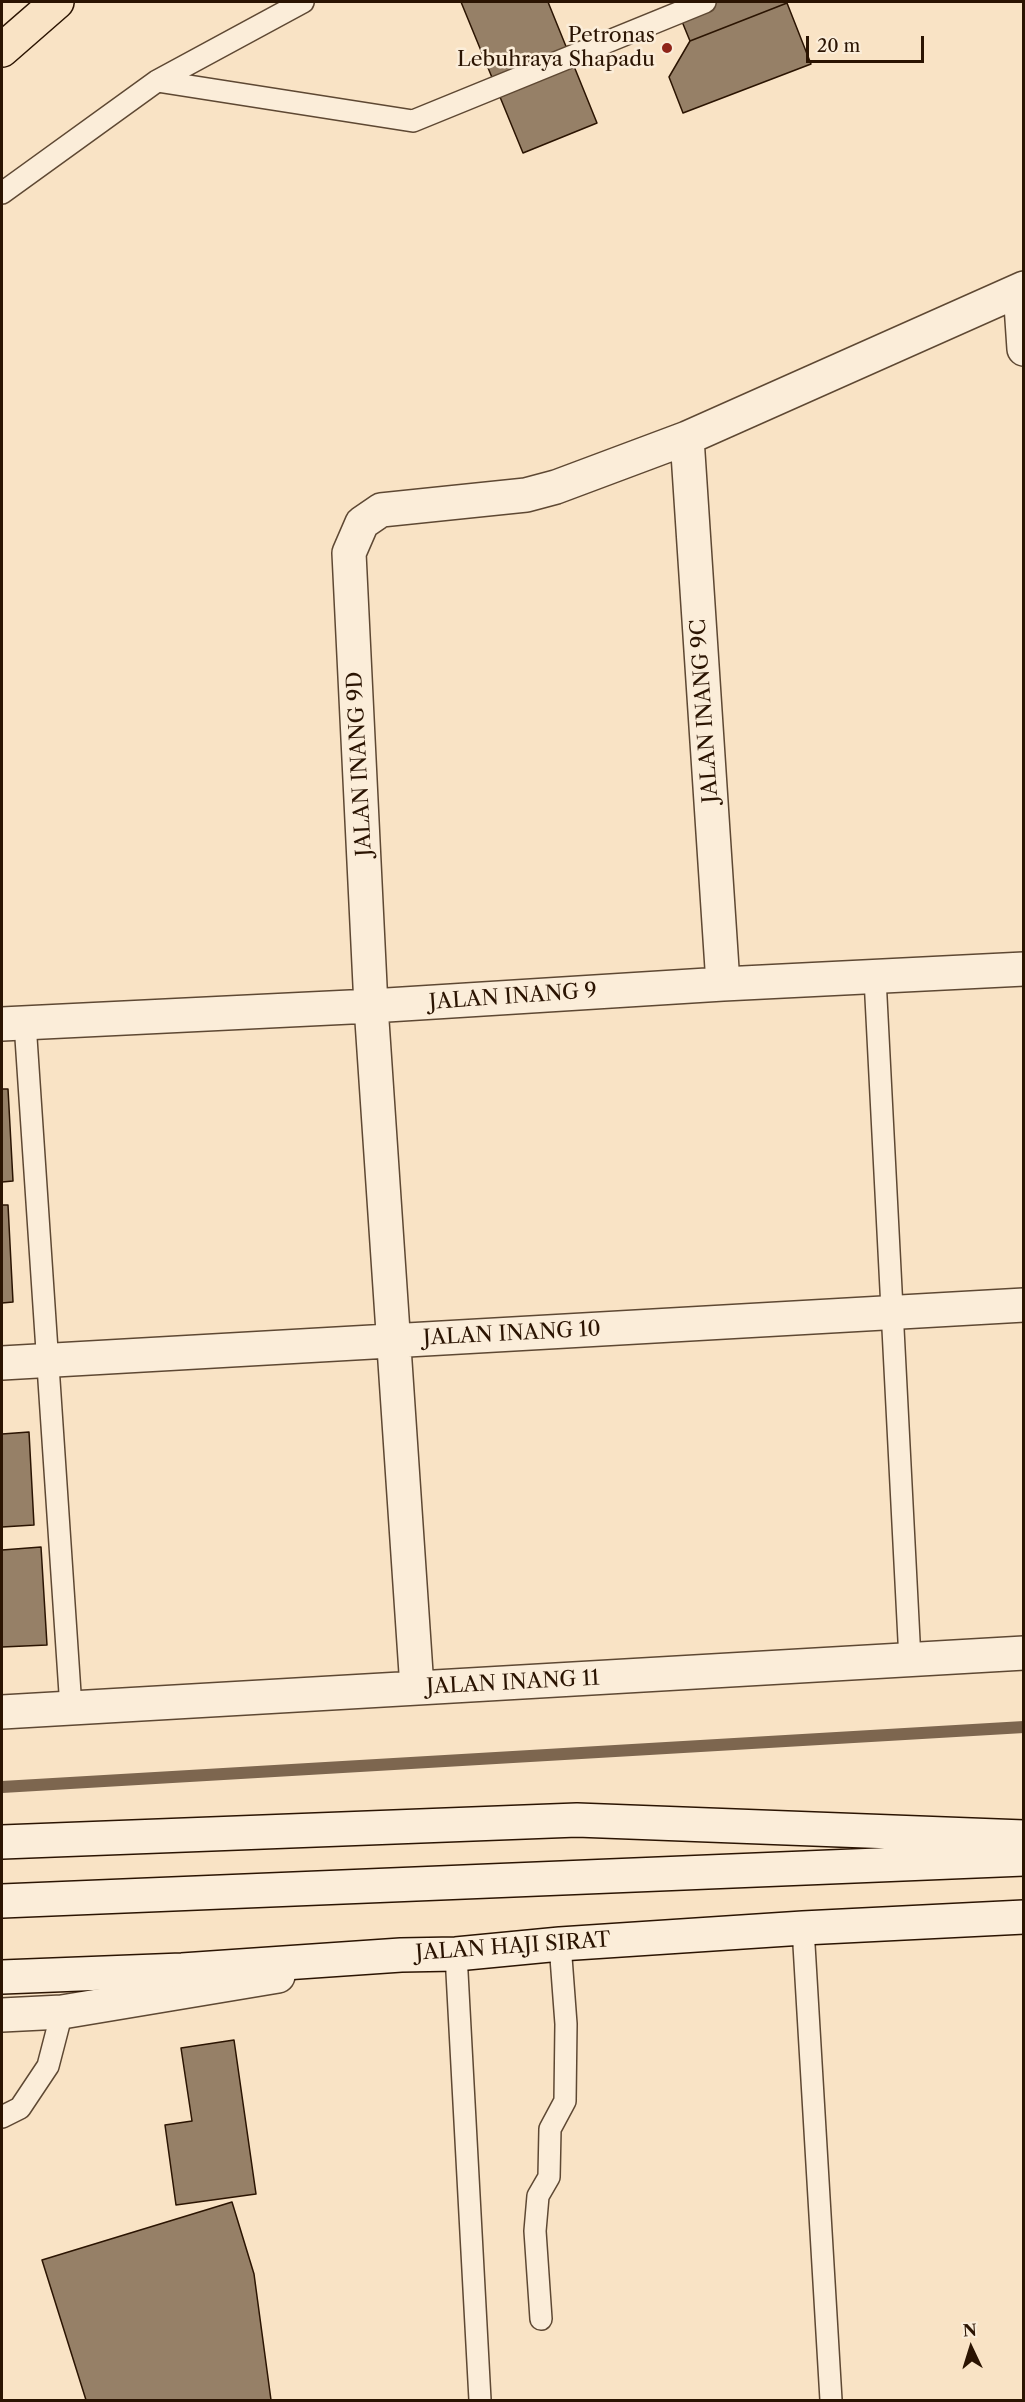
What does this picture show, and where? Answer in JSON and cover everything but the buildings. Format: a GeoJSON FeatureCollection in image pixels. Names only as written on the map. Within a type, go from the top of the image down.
{"type":"FeatureCollection","features":[{"type":"Feature","properties":{"kind":"highway"},"geometry":{"type":"LineString","coordinates":[[2,50],[57,2]]}},
{"type":"Feature","properties":{"kind":"street"},"geometry":{"type":"LineString","coordinates":[[687,438],[1022,289],[1023,349]]}},
{"type":"Feature","properties":{"kind":"street","name":"JALAN INANG 9D"},"geometry":{"type":"LineString","coordinates":[[417,1688],[371,1006],[350,553],[362,524],[381,510],[526,495],[556,487],[687,438]]}},
{"type":"Feature","properties":{"kind":"street","name":"JALAN INANG 9C"},"geometry":{"type":"LineString","coordinates":[[687,438],[723,984]]}},
{"type":"Feature","properties":{"kind":"street","name":"JALAN INANG 9"},"geometry":{"type":"LineString","coordinates":[[13,1023],[371,1006],[723,984],[1023,969]]}},
{"type":"Feature","properties":{"kind":"street","name":"JALAN INANG 10"},"geometry":{"type":"LineString","coordinates":[[2,1364],[1023,1305]]}},
{"type":"Feature","properties":{"kind":"street","name":"JALAN INANG 11"},"geometry":{"type":"LineString","coordinates":[[2,1712],[1023,1653]]}},
{"type":"Feature","properties":{"kind":"street"},"geometry":{"type":"LineString","coordinates":[[2,1842],[577,1820],[1023,1837]]}},
{"type":"Feature","properties":{"kind":"street"},"geometry":{"type":"LineString","coordinates":[[2,1901],[1023,1859]]}},
{"type":"Feature","properties":{"kind":"street","name":"JALAN HAJI SIRAT"},"geometry":{"type":"LineString","coordinates":[[2,1977],[182,1970],[401,1955],[456,1954],[560,1944],[803,1928],[1023,1917]]}},
{"type":"Feature","properties":{"kind":"street"},"geometry":{"type":"LineString","coordinates":[[2,2015],[62,2012],[401,1955]]}},
{"type":"Feature","properties":{"kind":"lane"},"geometry":{"type":"LineString","coordinates":[[2,193],[157,81],[303,2]]}},
{"type":"Feature","properties":{"kind":"lane"},"geometry":{"type":"LineString","coordinates":[[157,81],[413,121],[658,11],[705,2]]}},
{"type":"Feature","properties":{"kind":"lane"},"geometry":{"type":"LineString","coordinates":[[874,978],[910,1660]]}},
{"type":"Feature","properties":{"kind":"lane"},"geometry":{"type":"LineString","coordinates":[[13,1023],[47,1361],[71,1708]]}},
{"type":"Feature","properties":{"kind":"lane"},"geometry":{"type":"LineString","coordinates":[[803,1928],[831,2400]]}},
{"type":"Feature","properties":{"kind":"lane"},"geometry":{"type":"LineString","coordinates":[[541,2319],[535,2231],[538,2196],[549,2177],[550,2128],[565,2101],[566,2024],[560,1944]]}},
{"type":"Feature","properties":{"kind":"lane"},"geometry":{"type":"LineString","coordinates":[[456,1954],[480,2400]]}},
{"type":"Feature","properties":{"kind":"lane"},"geometry":{"type":"LineString","coordinates":[[2,2117],[20,2108],[48,2066],[62,2012]]}},
{"type":"Feature","properties":{"kind":"waterway"},"geometry":{"type":"LineString","coordinates":[[2,1787],[1024,1727]]}},
{"type":"Feature","properties":{"kind":"place","name":"Petronas Lebuhraya Shapadu"},"geometry":{"type":"Point","coordinates":[667,48]}}]}
